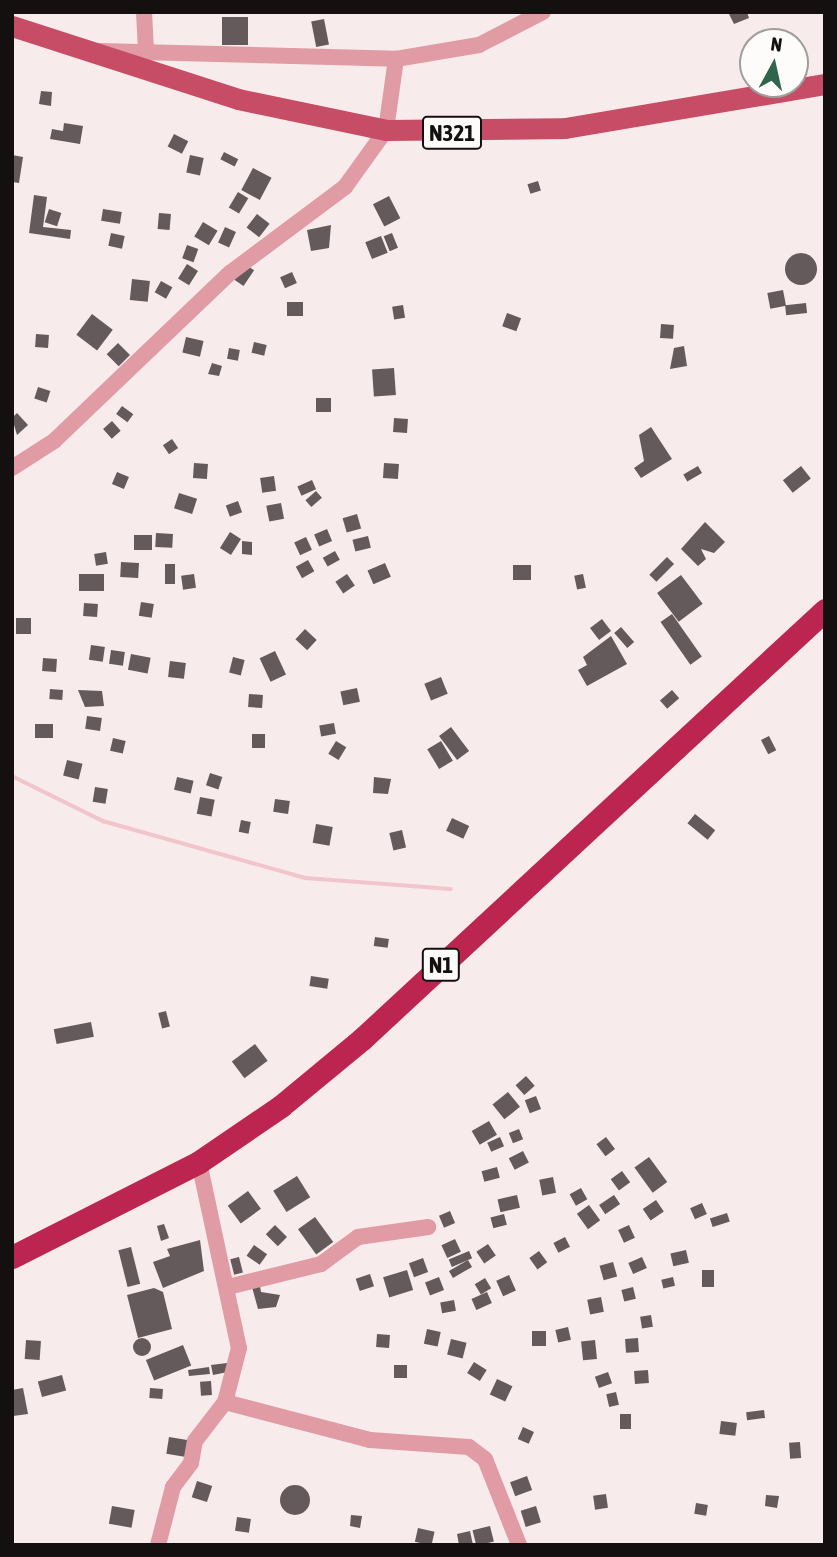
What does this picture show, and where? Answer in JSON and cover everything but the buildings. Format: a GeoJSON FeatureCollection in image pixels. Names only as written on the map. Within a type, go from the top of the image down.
{"type":"FeatureCollection","features":[{"type":"Feature","properties":{"kind":"highway","name":"N1"},"geometry":{"type":"LineString","coordinates":[[12,1257],[199,1162],[362,1039],[825,610]]}},
{"type":"Feature","properties":{"kind":"main road","name":"N321"},"geometry":{"type":"LineString","coordinates":[[12,26],[85,52],[271,107],[386,130],[565,128],[825,84]]}},
{"type":"Feature","properties":{"kind":"street"},"geometry":{"type":"LineString","coordinates":[[144,12],[146,48]]}},
{"type":"Feature","properties":{"kind":"street","name":"N321"},"geometry":{"type":"LineString","coordinates":[[85,52],[146,48],[396,59],[479,46],[543,12]]}},
{"type":"Feature","properties":{"kind":"street"},"geometry":{"type":"LineString","coordinates":[[12,468],[93,406],[230,273],[345,187],[386,130],[396,59]]}},
{"type":"Feature","properties":{"kind":"street"},"geometry":{"type":"LineString","coordinates":[[158,1545],[173,1487],[191,1463],[195,1441],[225,1402],[239,1348],[199,1162]]}},
{"type":"Feature","properties":{"kind":"street"},"geometry":{"type":"LineString","coordinates":[[228,1287],[321,1264],[358,1237],[428,1227]]}},
{"type":"Feature","properties":{"kind":"street"},"geometry":{"type":"LineString","coordinates":[[225,1402],[370,1440],[469,1447],[485,1460],[519,1545]]}},
{"type":"Feature","properties":{"kind":"waterway"},"geometry":{"type":"LineString","coordinates":[[12,776],[103,821],[306,878],[451,889]]}}]}
